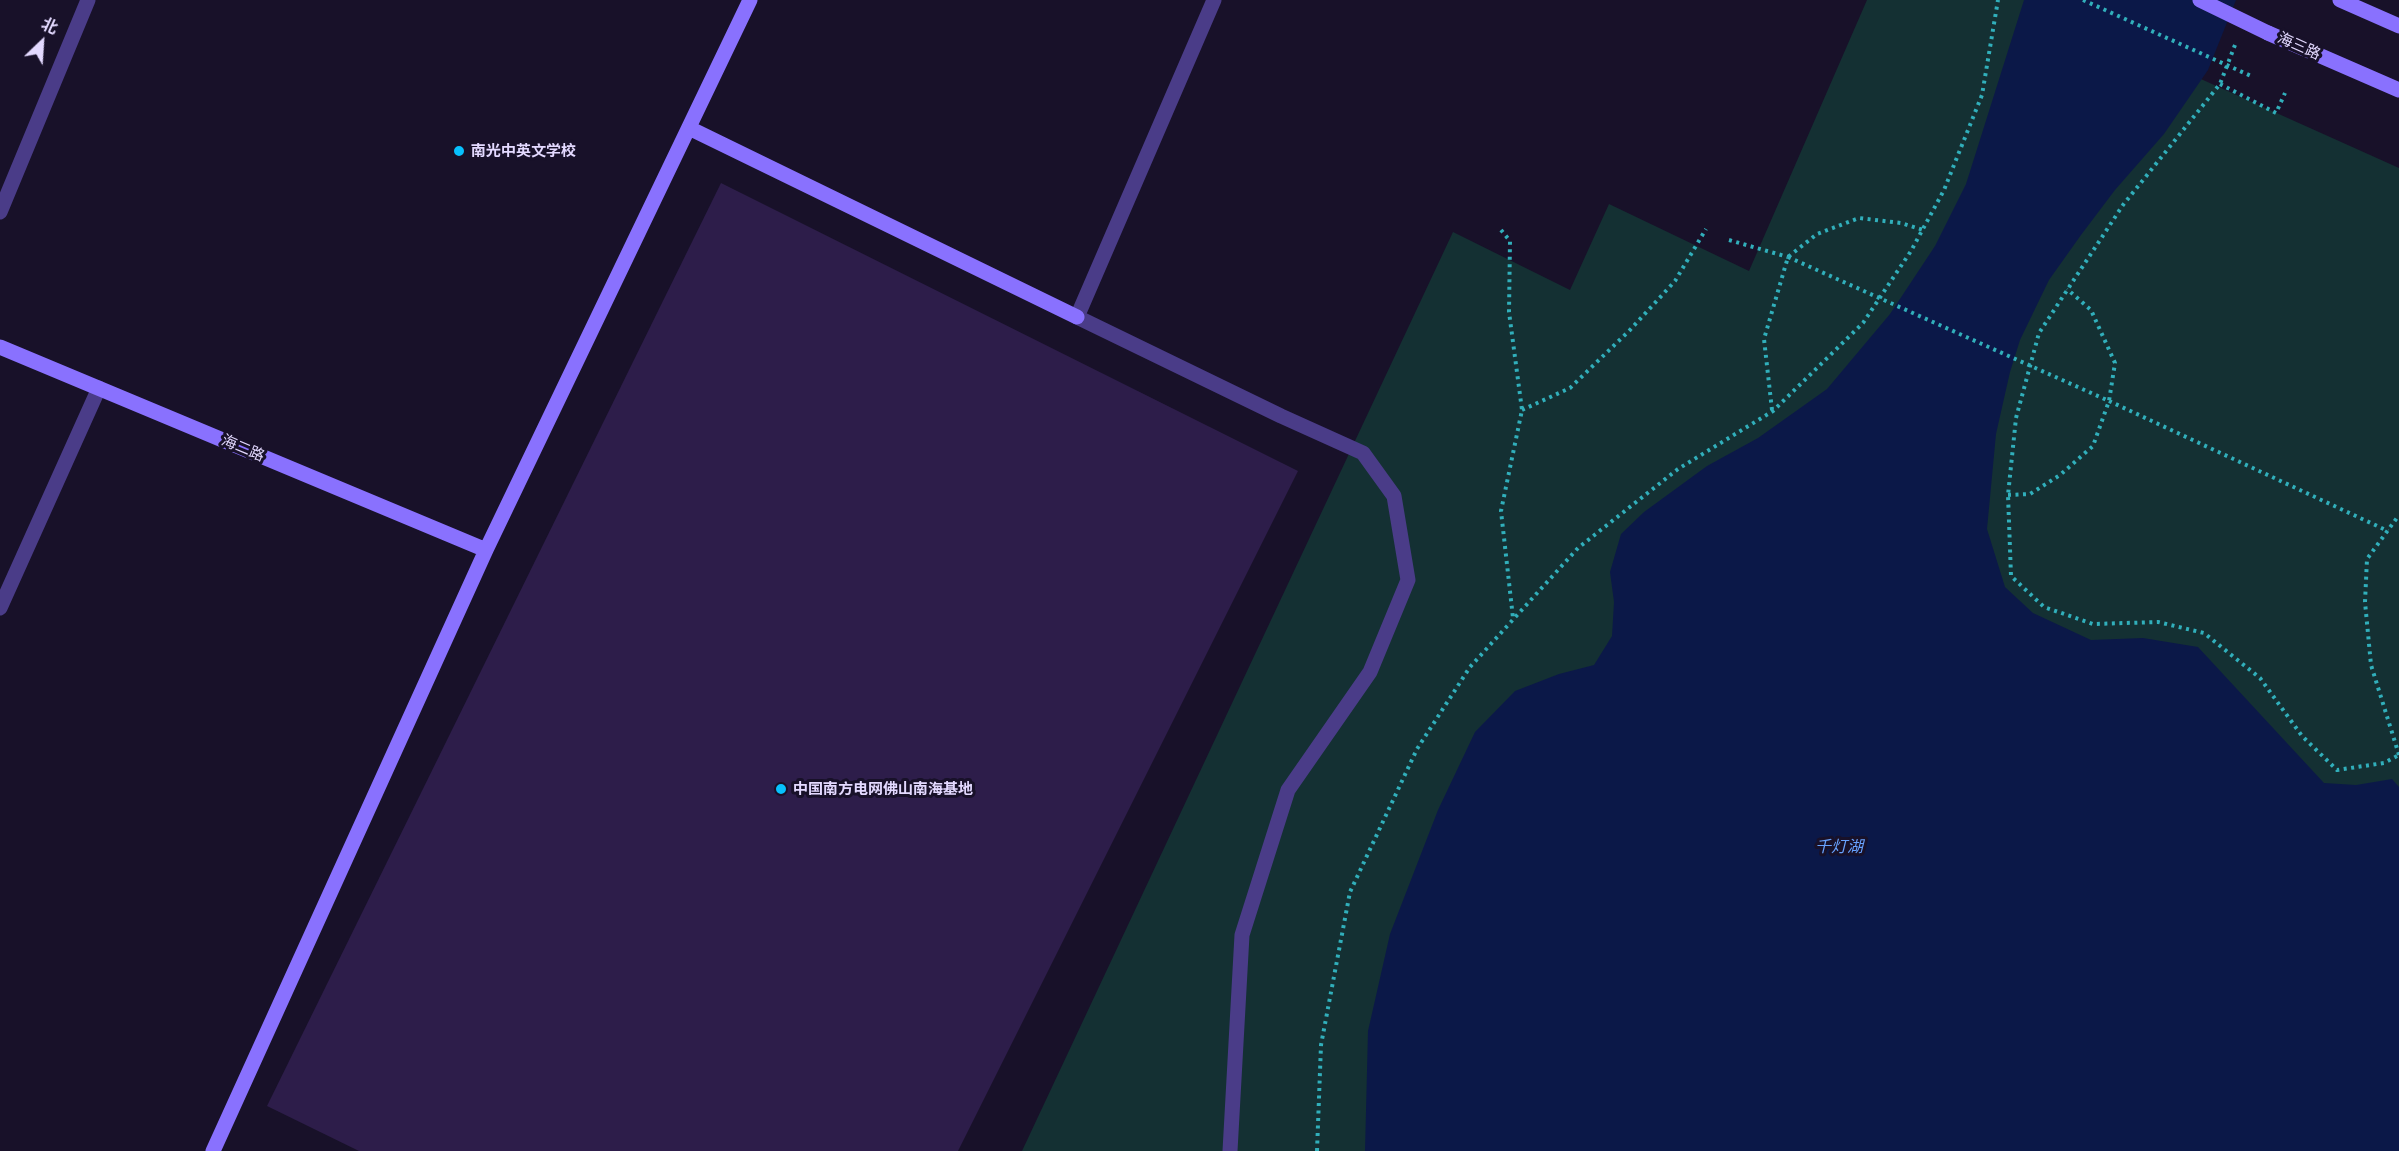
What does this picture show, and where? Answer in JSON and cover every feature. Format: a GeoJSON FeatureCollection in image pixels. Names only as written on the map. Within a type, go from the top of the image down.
{"type":"FeatureCollection","features":[{"type":"Feature","properties":{"kind":"street"},"geometry":{"type":"LineString","coordinates":[[0,212],[88,0]]}},
{"type":"Feature","properties":{"kind":"street"},"geometry":{"type":"LineString","coordinates":[[213,1151],[486,550],[750,0]]}},
{"type":"Feature","properties":{"kind":"street"},"geometry":{"type":"LineString","coordinates":[[1077,317],[1214,0]]}},
{"type":"Feature","properties":{"kind":"street","name":"海三路"},"geometry":{"type":"LineString","coordinates":[[2200,0],[2268,33],[2399,90]]}},
{"type":"Feature","properties":{"kind":"street"},"geometry":{"type":"LineString","coordinates":[[2340,0],[2399,26]]}},
{"type":"Feature","properties":{"kind":"street"},"geometry":{"type":"LineString","coordinates":[[689,128],[1281,416],[1363,453],[1394,496],[1408,580],[1370,672],[1288,790],[1242,935],[1230,1151]]}},
{"type":"Feature","properties":{"kind":"street","name":"海二路"},"geometry":{"type":"LineString","coordinates":[[0,347],[486,550]]}},
{"type":"Feature","properties":{"kind":"street"},"geometry":{"type":"LineString","coordinates":[[0,608],[99,388]]}},
{"type":"Feature","properties":{"kind":"path"},"geometry":{"type":"LineString","coordinates":[[1317,1151],[1321,1045],[1350,892],[1417,749],[1470,667],[1578,548],[1678,469],[1773,411],[1863,323],[1911,251],[1944,190],[1982,96],[1998,0]]}},
{"type":"Feature","properties":{"kind":"path"},"geometry":{"type":"LineString","coordinates":[[2083,0],[2251,76]]}},
{"type":"Feature","properties":{"kind":"path"},"geometry":{"type":"LineString","coordinates":[[2236,42],[2220,84],[2123,205],[2040,333],[2016,418],[2008,495],[2011,576],[2044,607],[2093,624],[2158,622],[2204,633],[2260,678],[2302,736],[2337,770],[2384,763],[2399,755],[2371,665],[2365,602],[2367,559],[2399,515]]}},
{"type":"Feature","properties":{"kind":"path"},"geometry":{"type":"LineString","coordinates":[[2220,84],[2276,113],[2285,93]]}},
{"type":"Feature","properties":{"kind":"path"},"geometry":{"type":"LineString","coordinates":[[1773,411],[1764,339],[1788,257],[1817,234],[1859,218],[1901,223],[1923,230]]}},
{"type":"Feature","properties":{"kind":"path"},"geometry":{"type":"LineString","coordinates":[[1522,410],[1570,388],[1630,330],[1676,280],[1706,229]]}},
{"type":"Feature","properties":{"kind":"path"},"geometry":{"type":"LineString","coordinates":[[1501,230],[1510,241],[1509,312],[1522,410],[1501,511],[1513,619]]}},
{"type":"Feature","properties":{"kind":"path"},"geometry":{"type":"LineString","coordinates":[[1729,240],[1788,257],[2109,401],[2388,531]]}},
{"type":"Feature","properties":{"kind":"path"},"geometry":{"type":"LineString","coordinates":[[2008,495],[2030,494],[2060,475],[2093,446],[2109,401],[2115,363],[2091,310],[2067,290]]}},
{"type":"Feature","properties":{"kind":"green space"},"geometry":{"type":"Polygon","coordinates":[[[1867,0],[2025,0],[2399,168],[2399,1151],[1022,1151],[1453,232],[1570,290],[1609,204],[1749,271],[1867,0]]]}},
{"type":"Feature","properties":{"kind":"water","name":"千灯湖"},"geometry":{"type":"Polygon","coordinates":[[[2024,0],[2236,0],[2208,70],[2164,134],[2115,190],[2049,280],[2020,340],[1996,434],[1987,529],[2005,587],[2033,613],[2091,640],[2143,638],[2198,647],[2324,783],[2356,785],[2392,779],[2399,787],[2399,1151],[1365,1151],[1368,1031],[1390,934],[1438,810],[1475,732],[1515,691],[1559,674],[1594,665],[1612,636],[1614,602],[1610,572],[1621,534],[1644,512],[1707,466],[1758,438],[1827,389],[1890,314],[1935,246],[1966,184],[2024,0]]]}},
{"type":"Feature","properties":{"kind":"building","name":"中国南方电网佛山南海基地"},"geometry":{"type":"Polygon","coordinates":[[[721,183],[1298,471],[958,1151],[359,1151],[267,1106],[721,183]]]}},
{"type":"Feature","properties":{"kind":"place","name":"南光中英文学校"},"geometry":{"type":"Point","coordinates":[459,151]}},
{"type":"Feature","properties":{"kind":"place","name":"中国南方电网佛山南海基地"},"geometry":{"type":"Point","coordinates":[781,789]}}]}
